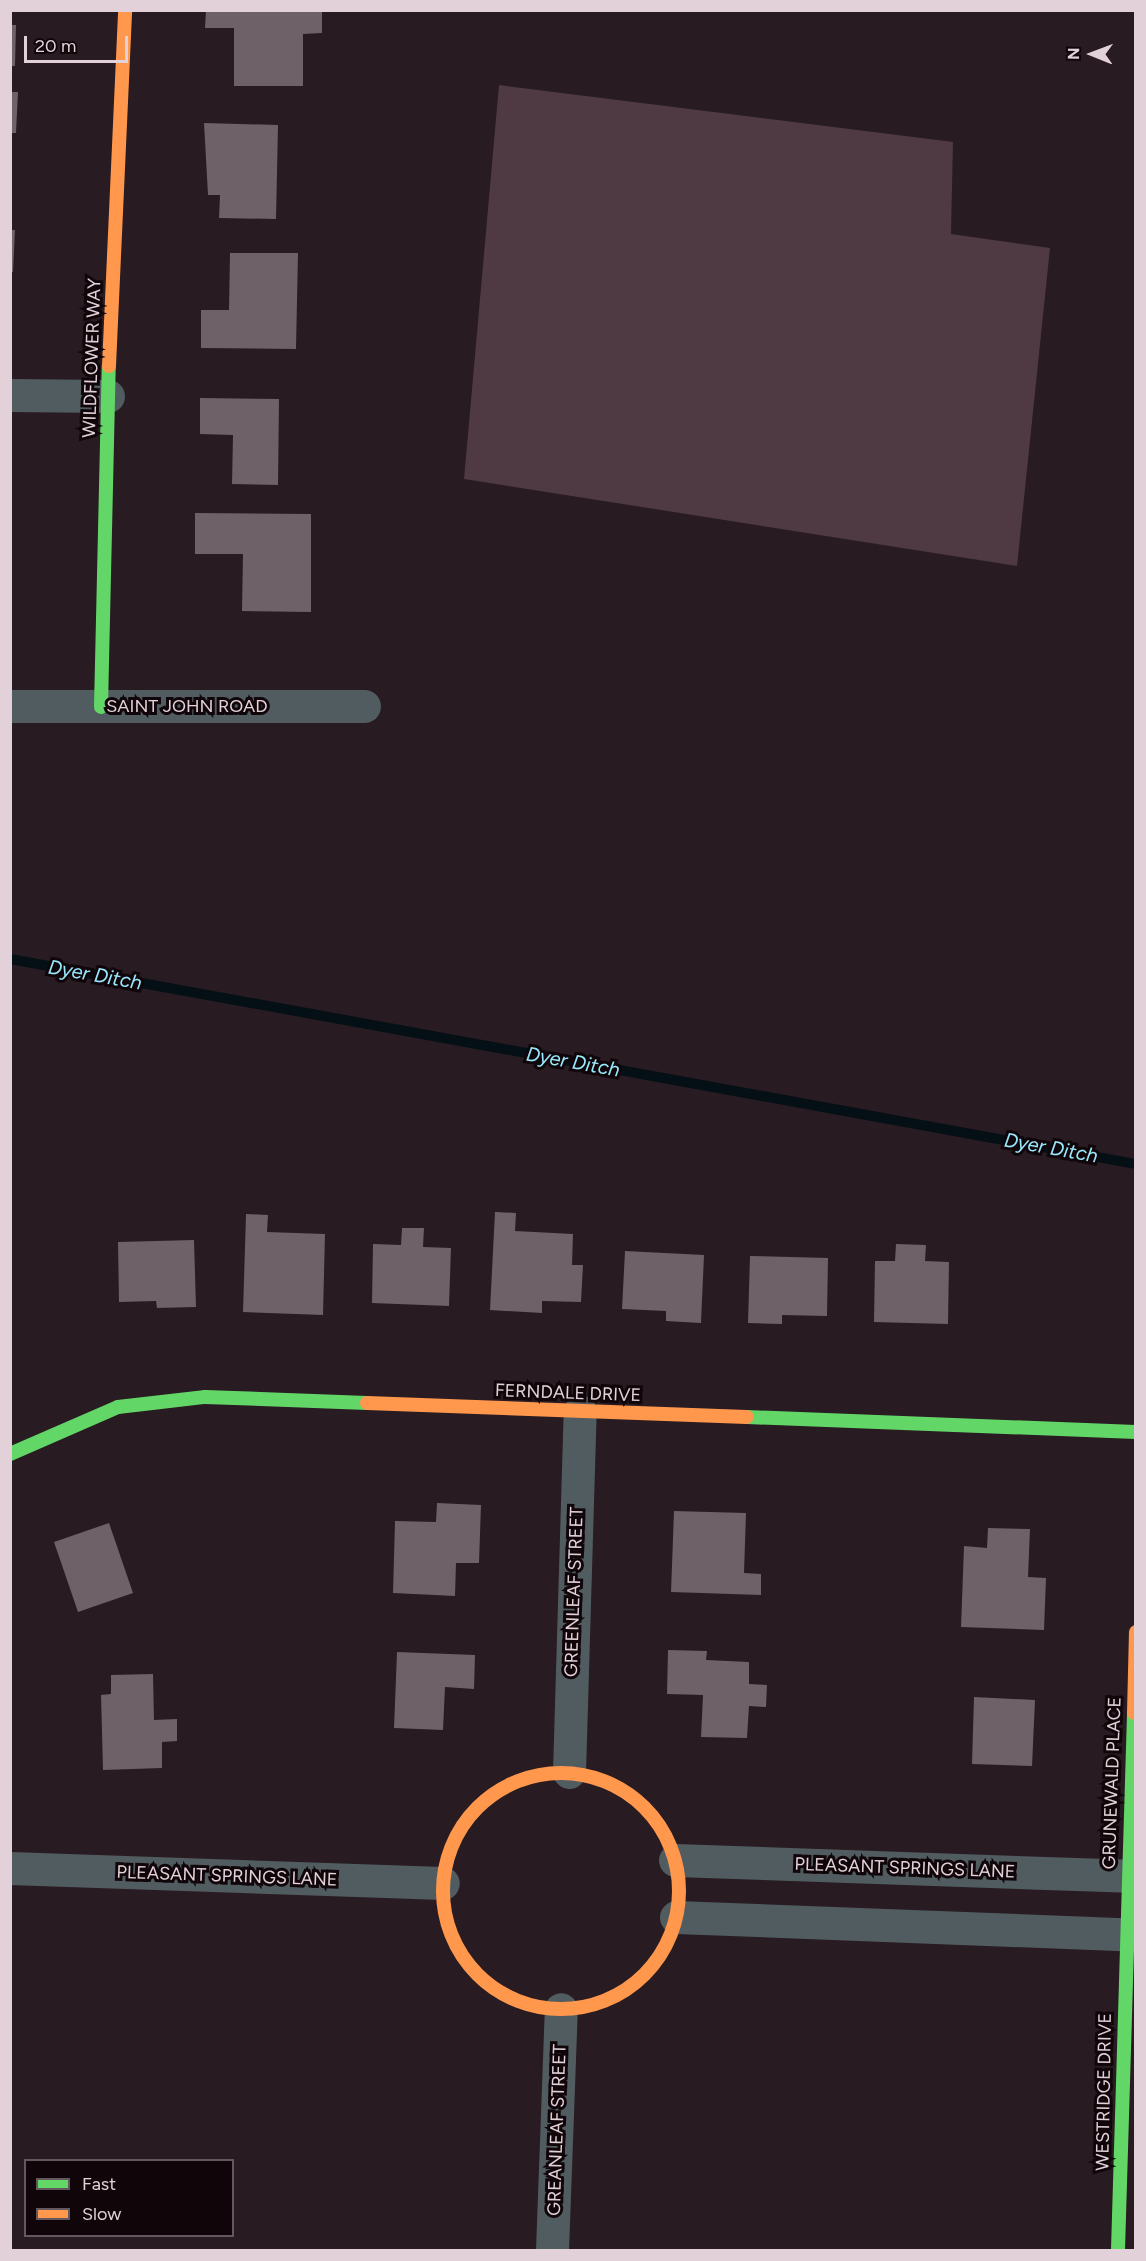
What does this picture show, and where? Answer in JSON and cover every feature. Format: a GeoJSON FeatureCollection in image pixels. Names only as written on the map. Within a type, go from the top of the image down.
{"type":"FeatureCollection","features":[{"type":"Feature","properties":{"kind":"street","name":"WILDFLOWER WAY"},"geometry":{"type":"LineString","coordinates":[[101,707],[108,396],[125,10]]}},
{"type":"Feature","properties":{"kind":"street"},"geometry":{"type":"LineString","coordinates":[[10,396],[108,396]]}},
{"type":"Feature","properties":{"kind":"street","name":"SAINT JOHN ROAD"},"geometry":{"type":"LineString","coordinates":[[10,706],[364,706]]}},
{"type":"Feature","properties":{"kind":"street","name":"FERNDALE DRIVE"},"geometry":{"type":"LineString","coordinates":[[10,1454],[33,1441],[118,1407],[205,1398],[1136,1432]]}},
{"type":"Feature","properties":{"kind":"street","name":"GREENLEAF STREET"},"geometry":{"type":"LineString","coordinates":[[569,1772],[580,1411]]}},
{"type":"Feature","properties":{"kind":"street","name":"GRUNEWALD PLACE"},"geometry":{"type":"LineString","coordinates":[[1131,1935],[1136,1632]]}},
{"type":"Feature","properties":{"kind":"street"},"geometry":{"type":"LineString","coordinates":[[569,1772],[605,1780],[636,1799],[660,1826],[675,1860],[679,1888],[676,1917],[662,1954],[635,1983],[600,2003],[561,2009],[523,2004],[489,1985],[469,1964],[447,1922],[443,1883],[451,1847],[470,1815],[498,1790],[532,1776],[569,1772]]}},
{"type":"Feature","properties":{"kind":"street","name":"PLEASANT SPRINGS LANE"},"geometry":{"type":"LineString","coordinates":[[675,1860],[1131,1876]]}},
{"type":"Feature","properties":{"kind":"street","name":"PLEASANT SPRINGS LANE"},"geometry":{"type":"LineString","coordinates":[[10,1868],[443,1883]]}},
{"type":"Feature","properties":{"kind":"street"},"geometry":{"type":"LineString","coordinates":[[676,1917],[1131,1935]]}},
{"type":"Feature","properties":{"kind":"street","name":"WESTRIDGE DRIVE"},"geometry":{"type":"LineString","coordinates":[[1118,2250],[1131,1935]]}},
{"type":"Feature","properties":{"kind":"street","name":"GREANLEAF STREET"},"geometry":{"type":"LineString","coordinates":[[552,2250],[561,2009]]}},
{"type":"Feature","properties":{"kind":"shaded area"},"geometry":{"type":"Polygon","coordinates":[[[499,85],[953,142],[951,234],[1050,248],[1017,566],[464,479],[499,85]]]}},
{"type":"Feature","properties":{"kind":"building"},"geometry":{"type":"Polygon","coordinates":[[[206,10],[322,10],[322,33],[303,34],[303,86],[234,86],[234,28],[205,28],[206,10]]]}},
{"type":"Feature","properties":{"kind":"building"},"geometry":{"type":"Polygon","coordinates":[[[10,25],[16,25],[15,66],[10,66],[10,25]]]}},
{"type":"Feature","properties":{"kind":"building"},"geometry":{"type":"Polygon","coordinates":[[[10,92],[18,92],[16,133],[10,133],[10,92]]]}},
{"type":"Feature","properties":{"kind":"building"},"geometry":{"type":"Polygon","coordinates":[[[204,123],[278,125],[276,219],[219,218],[220,195],[208,195],[204,123]]]}},
{"type":"Feature","properties":{"kind":"building"},"geometry":{"type":"Polygon","coordinates":[[[10,230],[15,230],[13,272],[10,272],[10,230]]]}},
{"type":"Feature","properties":{"kind":"building"},"geometry":{"type":"Polygon","coordinates":[[[230,253],[298,253],[296,349],[201,348],[201,310],[229,310],[230,253]]]}},
{"type":"Feature","properties":{"kind":"building"},"geometry":{"type":"Polygon","coordinates":[[[200,398],[279,399],[278,485],[232,484],[233,435],[200,434],[200,398]]]}},
{"type":"Feature","properties":{"kind":"building"},"geometry":{"type":"Polygon","coordinates":[[[195,513],[311,514],[311,612],[242,611],[243,554],[195,554],[195,513]]]}},
{"type":"Feature","properties":{"kind":"building"},"geometry":{"type":"Polygon","coordinates":[[[495,1212],[516,1213],[515,1231],[573,1234],[572,1265],[583,1265],[581,1302],[542,1301],[542,1313],[490,1310],[495,1212]]]}},
{"type":"Feature","properties":{"kind":"building"},"geometry":{"type":"Polygon","coordinates":[[[246,1214],[268,1215],[267,1232],[325,1234],[323,1315],[243,1312],[246,1214]]]}},
{"type":"Feature","properties":{"kind":"building"},"geometry":{"type":"Polygon","coordinates":[[[402,1228],[424,1228],[423,1247],[451,1248],[449,1306],[372,1303],[373,1244],[401,1245],[402,1228]]]}},
{"type":"Feature","properties":{"kind":"building"},"geometry":{"type":"Polygon","coordinates":[[[194,1240],[196,1307],[157,1308],[156,1301],[119,1302],[118,1242],[194,1240]]]}},
{"type":"Feature","properties":{"kind":"building"},"geometry":{"type":"Polygon","coordinates":[[[896,1244],[926,1245],[925,1261],[949,1262],[948,1324],[874,1322],[875,1261],[895,1261],[896,1244]]]}},
{"type":"Feature","properties":{"kind":"building"},"geometry":{"type":"Polygon","coordinates":[[[625,1251],[704,1255],[701,1323],[666,1321],[666,1311],[622,1309],[625,1251]]]}},
{"type":"Feature","properties":{"kind":"building"},"geometry":{"type":"Polygon","coordinates":[[[750,1256],[828,1258],[827,1316],[782,1315],[782,1324],[748,1323],[750,1256]]]}},
{"type":"Feature","properties":{"kind":"building"},"geometry":{"type":"Polygon","coordinates":[[[437,1503],[481,1505],[479,1563],[456,1563],[455,1596],[393,1593],[395,1521],[436,1522],[437,1503]]]}},
{"type":"Feature","properties":{"kind":"building"},"geometry":{"type":"Polygon","coordinates":[[[674,1511],[746,1513],[744,1573],[761,1574],[761,1595],[671,1592],[674,1511]]]}},
{"type":"Feature","properties":{"kind":"building"},"geometry":{"type":"Polygon","coordinates":[[[109,1523],[133,1593],[78,1612],[54,1542],[109,1523]]]}},
{"type":"Feature","properties":{"kind":"building"},"geometry":{"type":"Polygon","coordinates":[[[988,1528],[1030,1529],[1028,1577],[1046,1578],[1044,1630],[961,1627],[964,1546],[987,1548],[988,1528]]]}},
{"type":"Feature","properties":{"kind":"building"},"geometry":{"type":"Polygon","coordinates":[[[668,1650],[707,1651],[706,1660],[749,1662],[749,1684],[767,1685],[766,1707],[749,1706],[747,1738],[701,1737],[703,1695],[667,1694],[668,1650]]]}},
{"type":"Feature","properties":{"kind":"building"},"geometry":{"type":"Polygon","coordinates":[[[397,1652],[475,1655],[474,1689],[445,1687],[443,1730],[394,1728],[397,1652]]]}},
{"type":"Feature","properties":{"kind":"building"},"geometry":{"type":"Polygon","coordinates":[[[153,1674],[154,1720],[177,1719],[177,1741],[162,1742],[162,1768],[103,1770],[101,1695],[111,1694],[111,1675],[153,1674]]]}},
{"type":"Feature","properties":{"kind":"building"},"geometry":{"type":"Polygon","coordinates":[[[974,1697],[1035,1700],[1032,1766],[972,1764],[974,1697]]]}},
{"type":"Feature","properties":{"kind":"waterway","name":"Dyer Ditch"},"geometry":{"type":"LineString","coordinates":[[10,959],[1136,1164]]}},
{"type":"Feature","properties":{"kind":"traffic: fast"},"geometry":{"type":"LineString","coordinates":[[101,707],[109,366]]}},
{"type":"Feature","properties":{"kind":"traffic: fast"},"geometry":{"type":"LineString","coordinates":[[10,1454],[118,1407],[205,1397],[367,1403]]}},
{"type":"Feature","properties":{"kind":"traffic: fast"},"geometry":{"type":"LineString","coordinates":[[747,1417],[1136,1432]]}},
{"type":"Feature","properties":{"kind":"traffic: fast"},"geometry":{"type":"LineString","coordinates":[[1118,2250],[1134,1713]]}},
{"type":"Feature","properties":{"kind":"traffic: slow"},"geometry":{"type":"LineString","coordinates":[[109,366],[125,10]]}},
{"type":"Feature","properties":{"kind":"traffic: slow"},"geometry":{"type":"LineString","coordinates":[[367,1403],[747,1417]]}},
{"type":"Feature","properties":{"kind":"traffic: slow"},"geometry":{"type":"LineString","coordinates":[[1134,1713],[1136,1632]]}},
{"type":"Feature","properties":{"kind":"traffic: slow"},"geometry":{"type":"LineString","coordinates":[[561,1773],[606,1782],[636,1800],[652,1816],[665,1836],[674,1857],[679,1891],[670,1936],[652,1966],[636,1982],[616,1995],[595,2004],[561,2009],[516,2000],[486,1982],[470,1966],[457,1946],[448,1925],[443,1891],[452,1846],[470,1816],[486,1800],[506,1787],[527,1778],[561,1773]]}}]}
